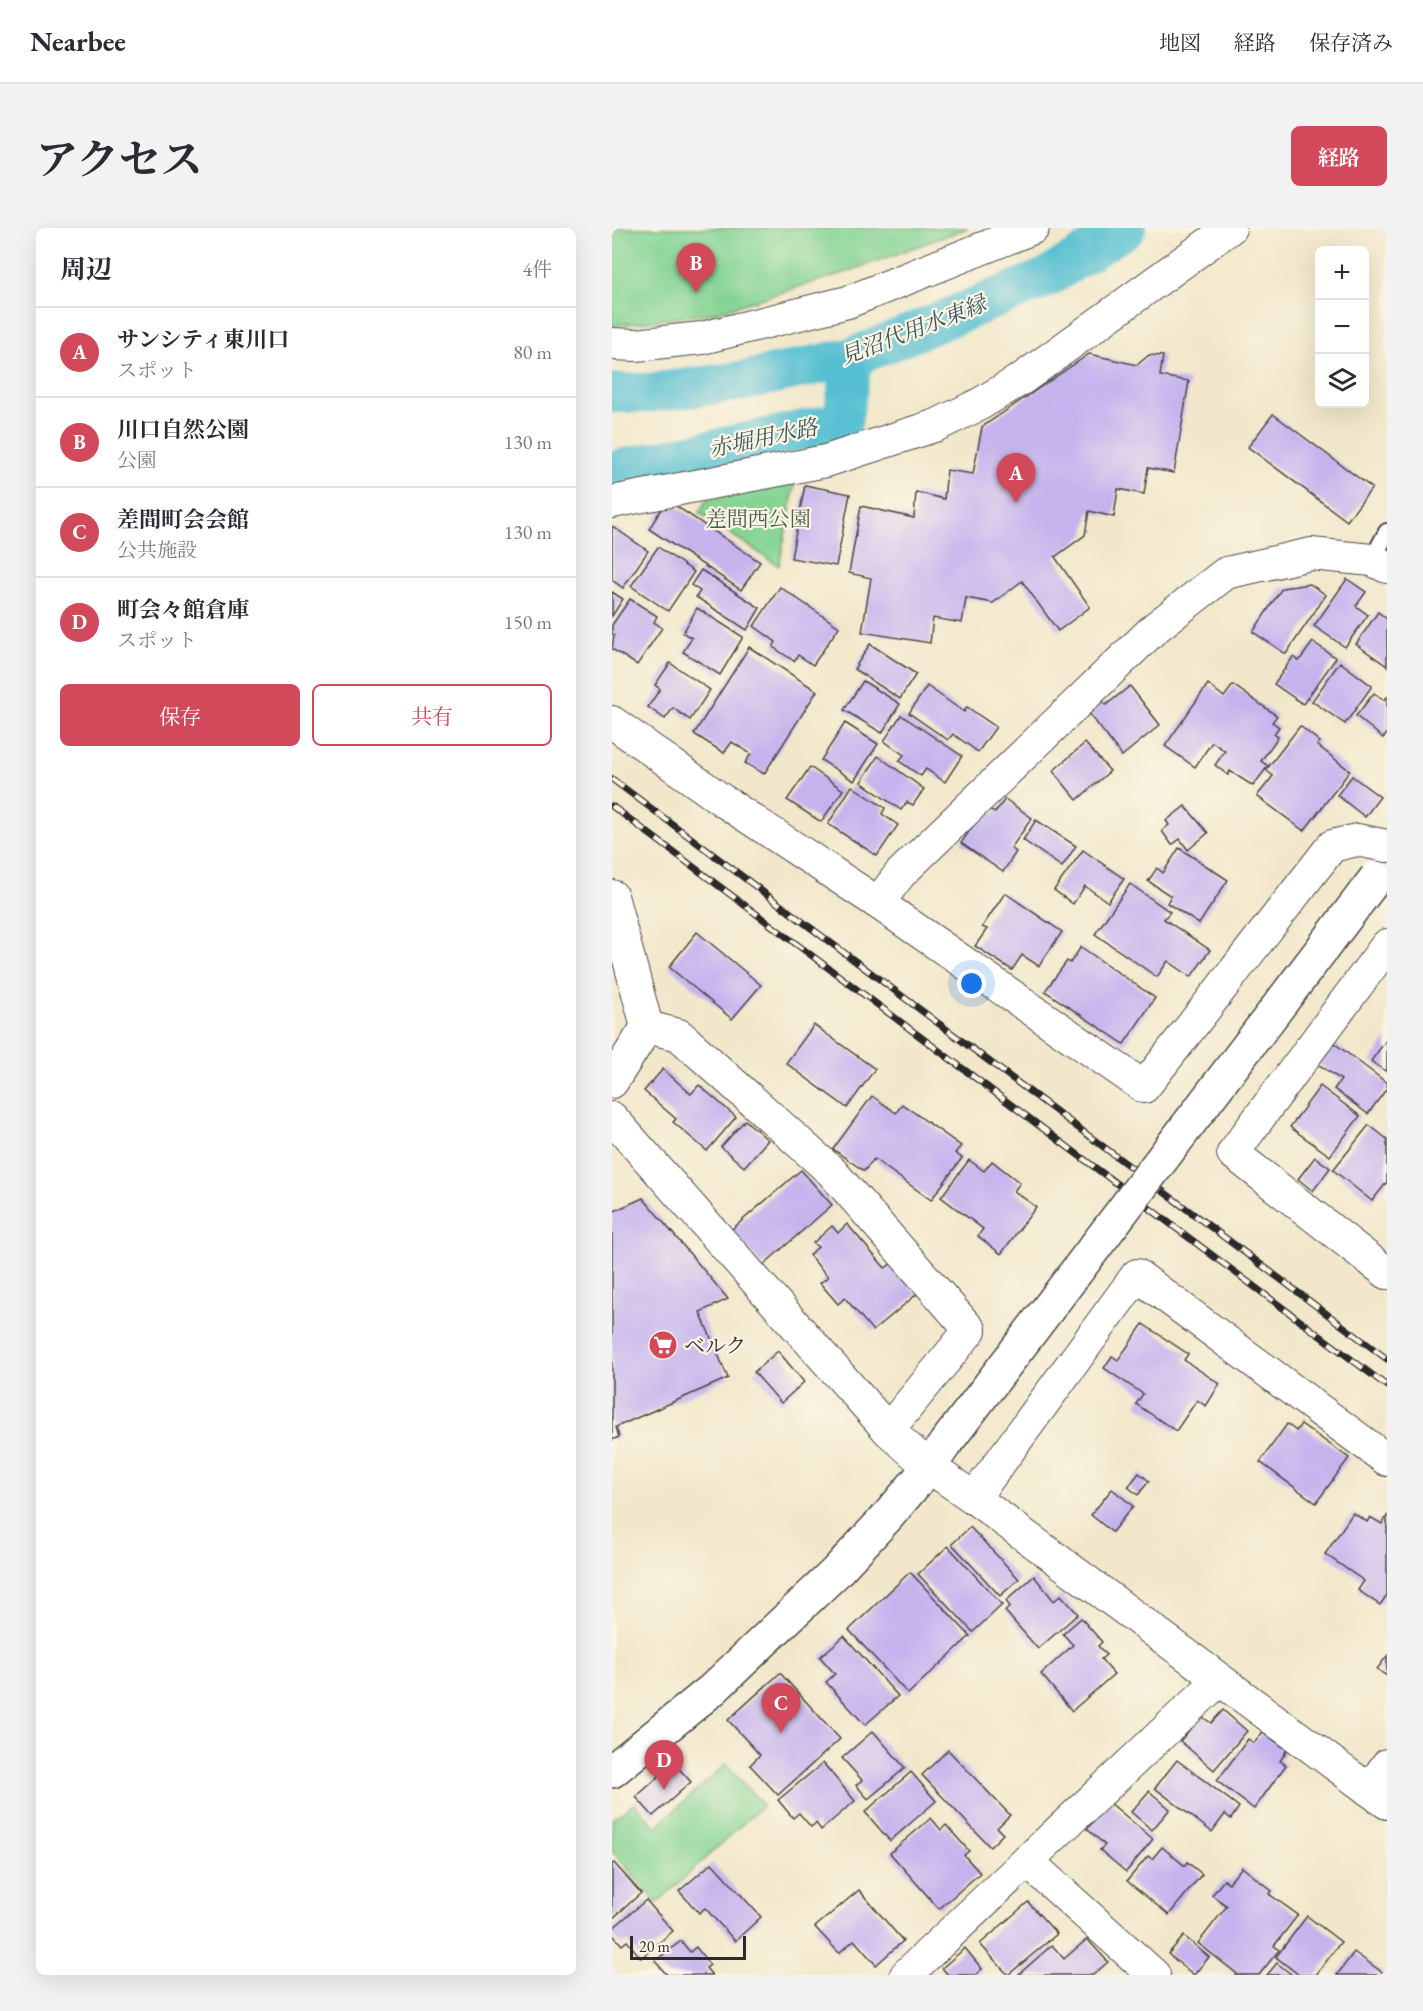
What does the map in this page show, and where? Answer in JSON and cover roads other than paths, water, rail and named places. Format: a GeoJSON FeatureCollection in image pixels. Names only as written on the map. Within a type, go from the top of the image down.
{"type":"FeatureCollection","features":[{"type":"Feature","properties":{"kind":"street"},"geometry":{"type":"LineString","coordinates":[[612,344],[636,345],[702,338],[848,302],[1033,228]]}},
{"type":"Feature","properties":{"kind":"street"},"geometry":{"type":"LineString","coordinates":[[612,502],[826,461],[937,425],[980,404],[1023,378],[1230,228]]}},
{"type":"Feature","properties":{"kind":"street"},"geometry":{"type":"LineString","coordinates":[[878,903],[900,874],[1155,628],[1226,573],[1311,554],[1379,563]]}},
{"type":"Feature","properties":{"kind":"street"},"geometry":{"type":"LineString","coordinates":[[612,722],[722,800],[878,903],[1144,1087],[1332,846],[1357,840],[1387,846]]}},
{"type":"Feature","properties":{"kind":"street"},"geometry":{"type":"LineString","coordinates":[[612,1771],[713,1689],[835,1573],[888,1516],[937,1456],[1381,870]]}},
{"type":"Feature","properties":{"kind":"street"},"geometry":{"type":"LineString","coordinates":[[612,896],[646,1027],[612,1082]]}},
{"type":"Feature","properties":{"kind":"street"},"geometry":{"type":"LineString","coordinates":[[1387,945],[1233,1153],[1387,1273]]}},
{"type":"Feature","properties":{"kind":"street"},"geometry":{"type":"LineString","coordinates":[[646,1027],[679,1035],[832,1172],[970,1330],[888,1430]]}},
{"type":"Feature","properties":{"kind":"street"},"geometry":{"type":"LineString","coordinates":[[612,1118],[888,1430],[937,1456],[974,1498],[1378,1797],[1387,1765]]}},
{"type":"Feature","properties":{"kind":"street"},"geometry":{"type":"LineString","coordinates":[[974,1498],[1137,1275],[1387,1460]]}},
{"type":"Feature","properties":{"kind":"street"},"geometry":{"type":"LineString","coordinates":[[906,1975],[1220,1680]]}},
{"type":"Feature","properties":{"kind":"street"},"geometry":{"type":"LineString","coordinates":[[1027,1861],[1154,1975]]}},
{"type":"Feature","properties":{"kind":"lane"},"geometry":{"type":"LineString","coordinates":[[1379,563],[1387,532]]}},
{"type":"Feature","properties":{"kind":"waterway","name":"見沼代用水東縁"},"geometry":{"type":"LineString","coordinates":[[612,393],[648,393],[743,381],[853,357],[1048,277],[1126,228]]}},
{"type":"Feature","properties":{"kind":"waterway","name":"赤堀用水路"},"geometry":{"type":"LineString","coordinates":[[619,469],[842,422],[853,357]]}},
{"type":"Feature","properties":{"kind":"railway"},"geometry":{"type":"LineString","coordinates":[[612,779],[1387,1359]]}},
{"type":"Feature","properties":{"kind":"railway"},"geometry":{"type":"LineString","coordinates":[[612,806],[1387,1386]]}},
{"type":"Feature","properties":{"kind":"place","name":"川口自然公園"},"geometry":{"type":"Point","coordinates":[696,293]}},
{"type":"Feature","properties":{"kind":"place","name":"サンシティ東川口"},"geometry":{"type":"Point","coordinates":[1016,503]}},
{"type":"Feature","properties":{"kind":"place","name":"ベルク"},"geometry":{"type":"Point","coordinates":[663,1345]}},
{"type":"Feature","properties":{"kind":"place","name":"差間町会会館"},"geometry":{"type":"Point","coordinates":[781,1733]}},
{"type":"Feature","properties":{"kind":"place","name":"町会々館倉庫"},"geometry":{"type":"Point","coordinates":[664,1790]}},
{"type":"Feature","properties":{"kind":"park label","name":"差間西公園"},"geometry":{"type":"Point","coordinates":[758,518]}}]}
